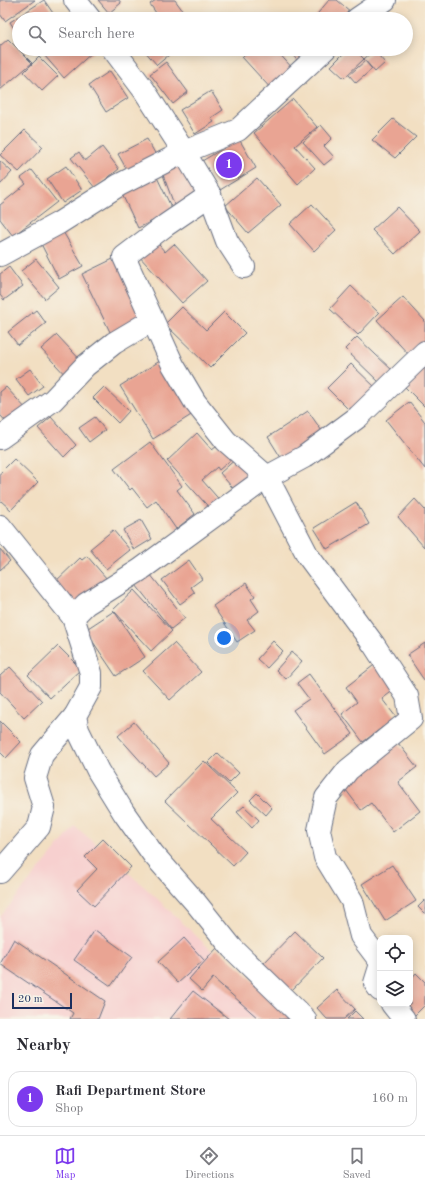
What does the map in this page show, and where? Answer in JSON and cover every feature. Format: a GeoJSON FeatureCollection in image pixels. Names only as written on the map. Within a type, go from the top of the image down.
{"type":"FeatureCollection","features":[{"type":"Feature","properties":{"kind":"street"},"geometry":{"type":"LineString","coordinates":[[75,0],[84,12]]}},
{"type":"Feature","properties":{"kind":"street"},"geometry":{"type":"LineString","coordinates":[[367,12],[384,0]]}},
{"type":"Feature","properties":{"kind":"street"},"geometry":{"type":"LineString","coordinates":[[118,56],[144,90],[210,195],[227,241],[244,267]]}},
{"type":"Feature","properties":{"kind":"street"},"geometry":{"type":"LineString","coordinates":[[0,255],[59,223],[119,185],[184,152],[238,130],[317,56]]}},
{"type":"Feature","properties":{"kind":"street"},"geometry":{"type":"LineString","coordinates":[[210,195],[166,225],[124,257],[151,321],[172,365],[195,402],[226,441],[267,477],[308,556],[374,645],[407,696],[411,719],[348,770],[326,798],[319,830],[325,857],[352,901],[361,936],[377,957]]}},
{"type":"Feature","properties":{"kind":"street"},"geometry":{"type":"LineString","coordinates":[[0,438],[53,400],[85,366],[114,343],[151,321]]}},
{"type":"Feature","properties":{"kind":"street"},"geometry":{"type":"LineString","coordinates":[[73,617],[86,604],[140,570],[267,477],[304,457],[358,417],[425,352]]}},
{"type":"Feature","properties":{"kind":"street"},"geometry":{"type":"LineString","coordinates":[[0,526],[73,617],[91,673],[91,687],[75,716],[42,754],[35,778],[44,807],[39,828],[0,872]]}},
{"type":"Feature","properties":{"kind":"street"},"geometry":{"type":"LineString","coordinates":[[75,716],[78,730],[98,770],[124,813],[154,854],[232,948],[305,1019]]}},
{"type":"Feature","properties":{"kind":"street"},"geometry":{"type":"LineString","coordinates":[[377,977],[375,983],[377,986]]}},
{"type":"Feature","properties":{"kind":"street"},"geometry":{"type":"LineString","coordinates":[[394,1007],[404,1019]]}},
{"type":"Feature","properties":{"kind":"shaded area"},"geometry":{"type":"Polygon","coordinates":[[[75,826],[149,891],[284,1019],[0,1019],[0,917],[75,826]]]}},
{"type":"Feature","properties":{"kind":"building"},"geometry":{"type":"Polygon","coordinates":[[[0,0],[35,0],[18,12],[12,12],[12,16],[5,21],[0,14],[0,0]]]}},
{"type":"Feature","properties":{"kind":"building"},"geometry":{"type":"Polygon","coordinates":[[[44,0],[52,12],[25,12],[44,0]]]}},
{"type":"Feature","properties":{"kind":"building"},"geometry":{"type":"Polygon","coordinates":[[[98,0],[119,0],[121,3],[108,12],[98,0]]]}},
{"type":"Feature","properties":{"kind":"building"},"geometry":{"type":"Polygon","coordinates":[[[156,0],[175,0],[183,11],[155,12],[150,4],[156,0]]]}},
{"type":"Feature","properties":{"kind":"building"},"geometry":{"type":"Polygon","coordinates":[[[329,0],[337,0],[351,12],[319,12],[329,0]]]}},
{"type":"Feature","properties":{"kind":"building"},"geometry":{"type":"Polygon","coordinates":[[[8,39],[12,43],[12,56],[25,56],[32,63],[0,90],[0,46],[8,39]]]}},
{"type":"Feature","properties":{"kind":"building"},"geometry":{"type":"Polygon","coordinates":[[[45,56],[88,56],[64,78],[45,56]]]}},
{"type":"Feature","properties":{"kind":"building"},"geometry":{"type":"Polygon","coordinates":[[[149,56],[168,56],[157,65],[149,56]]]}},
{"type":"Feature","properties":{"kind":"building"},"geometry":{"type":"Polygon","coordinates":[[[281,56],[295,71],[273,91],[242,57],[281,56]]]}},
{"type":"Feature","properties":{"kind":"building"},"geometry":{"type":"Polygon","coordinates":[[[294,56],[310,56],[300,64],[294,56]]]}},
{"type":"Feature","properties":{"kind":"building"},"geometry":{"type":"Polygon","coordinates":[[[341,56],[361,56],[364,59],[344,78],[331,66],[341,56]]]}},
{"type":"Feature","properties":{"kind":"building"},"geometry":{"type":"Polygon","coordinates":[[[367,56],[379,56],[385,63],[375,72],[364,59],[367,56]]]}},
{"type":"Feature","properties":{"kind":"building"},"geometry":{"type":"Polygon","coordinates":[[[39,57],[58,76],[42,91],[24,72],[39,57]]]}},
{"type":"Feature","properties":{"kind":"building"},"geometry":{"type":"Polygon","coordinates":[[[365,61],[372,69],[356,83],[349,75],[365,61]]]}},
{"type":"Feature","properties":{"kind":"building"},"geometry":{"type":"Polygon","coordinates":[[[166,62],[188,92],[173,104],[150,74],[166,62]]]}},
{"type":"Feature","properties":{"kind":"building"},"geometry":{"type":"Polygon","coordinates":[[[110,71],[128,98],[106,112],[89,85],[110,71]]]}},
{"type":"Feature","properties":{"kind":"building"},"geometry":{"type":"Polygon","coordinates":[[[211,91],[223,110],[211,118],[214,122],[195,134],[180,110],[211,91]]]}},
{"type":"Feature","properties":{"kind":"building"},"geometry":{"type":"Polygon","coordinates":[[[293,99],[317,127],[295,146],[315,168],[298,184],[254,133],[293,99]]]}},
{"type":"Feature","properties":{"kind":"building"},"geometry":{"type":"Polygon","coordinates":[[[393,119],[416,137],[395,158],[372,140],[393,119]]]}},
{"type":"Feature","properties":{"kind":"building"},"geometry":{"type":"Polygon","coordinates":[[[321,125],[332,138],[324,146],[334,157],[324,165],[303,142],[321,125]]]}},
{"type":"Feature","properties":{"kind":"building"},"geometry":{"type":"Polygon","coordinates":[[[25,130],[43,147],[19,172],[0,155],[25,130]]]}},
{"type":"Feature","properties":{"kind":"building"},"geometry":{"type":"Polygon","coordinates":[[[147,139],[156,155],[127,170],[118,154],[147,139]]]}},
{"type":"Feature","properties":{"kind":"building"},"geometry":{"type":"Polygon","coordinates":[[[239,139],[256,168],[220,190],[202,161],[239,139]]]}},
{"type":"Feature","properties":{"kind":"building"},"geometry":{"type":"Polygon","coordinates":[[[102,147],[119,169],[95,188],[71,158],[79,152],[85,161],[102,147]]]}},
{"type":"Feature","properties":{"kind":"building"},"geometry":{"type":"Polygon","coordinates":[[[0,161],[12,172],[0,185],[0,161]]]}},
{"type":"Feature","properties":{"kind":"building"},"geometry":{"type":"Polygon","coordinates":[[[186,163],[199,197],[175,207],[162,172],[186,163]]]}},
{"type":"Feature","properties":{"kind":"building"},"geometry":{"type":"Polygon","coordinates":[[[66,166],[82,190],[63,203],[47,179],[66,166]]]}},
{"type":"Feature","properties":{"kind":"building"},"geometry":{"type":"Polygon","coordinates":[[[32,170],[57,202],[13,236],[0,219],[0,205],[26,184],[21,178],[32,170]]]}},
{"type":"Feature","properties":{"kind":"building"},"geometry":{"type":"Polygon","coordinates":[[[155,173],[173,211],[138,228],[120,190],[155,173]]]}},
{"type":"Feature","properties":{"kind":"building"},"geometry":{"type":"Polygon","coordinates":[[[257,178],[281,205],[248,233],[225,206],[257,178]]]}},
{"type":"Feature","properties":{"kind":"building"},"geometry":{"type":"Polygon","coordinates":[[[312,204],[336,230],[314,251],[290,224],[312,204]]]}},
{"type":"Feature","properties":{"kind":"building"},"geometry":{"type":"Polygon","coordinates":[[[397,207],[420,231],[395,254],[372,230],[397,207]]]}},
{"type":"Feature","properties":{"kind":"building"},"geometry":{"type":"Polygon","coordinates":[[[62,230],[83,266],[59,279],[39,240],[62,230]]]}},
{"type":"Feature","properties":{"kind":"building"},"geometry":{"type":"Polygon","coordinates":[[[154,239],[165,252],[174,244],[207,281],[182,303],[137,254],[154,239]]]}},
{"type":"Feature","properties":{"kind":"building"},"geometry":{"type":"Polygon","coordinates":[[[115,258],[144,318],[111,334],[82,274],[115,258]]]}},
{"type":"Feature","properties":{"kind":"building"},"geometry":{"type":"Polygon","coordinates":[[[36,259],[59,287],[45,299],[21,271],[36,259]]]}},
{"type":"Feature","properties":{"kind":"building"},"geometry":{"type":"Polygon","coordinates":[[[9,267],[23,286],[4,300],[0,295],[0,274],[9,267]]]}},
{"type":"Feature","properties":{"kind":"building"},"geometry":{"type":"Polygon","coordinates":[[[351,286],[379,313],[358,335],[330,309],[351,286]]]}},
{"type":"Feature","properties":{"kind":"building"},"geometry":{"type":"Polygon","coordinates":[[[403,297],[425,321],[425,341],[410,356],[377,320],[403,297]]]}},
{"type":"Feature","properties":{"kind":"building"},"geometry":{"type":"Polygon","coordinates":[[[182,307],[206,330],[224,312],[245,333],[210,368],[165,324],[182,307]]]}},
{"type":"Feature","properties":{"kind":"building"},"geometry":{"type":"Polygon","coordinates":[[[36,310],[46,323],[18,345],[8,332],[36,310]]]}},
{"type":"Feature","properties":{"kind":"building"},"geometry":{"type":"Polygon","coordinates":[[[57,335],[85,365],[69,379],[41,349],[57,335]]]}},
{"type":"Feature","properties":{"kind":"building"},"geometry":{"type":"Polygon","coordinates":[[[357,337],[393,371],[381,384],[345,349],[357,337]]]}},
{"type":"Feature","properties":{"kind":"building"},"geometry":{"type":"Polygon","coordinates":[[[163,359],[196,412],[153,439],[120,386],[163,359]]]}},
{"type":"Feature","properties":{"kind":"building"},"geometry":{"type":"Polygon","coordinates":[[[351,364],[377,389],[353,414],[327,388],[351,364]]]}},
{"type":"Feature","properties":{"kind":"building"},"geometry":{"type":"Polygon","coordinates":[[[425,366],[425,407],[405,387],[425,366]]]}},
{"type":"Feature","properties":{"kind":"building"},"geometry":{"type":"Polygon","coordinates":[[[30,369],[43,386],[29,396],[16,379],[30,369]]]}},
{"type":"Feature","properties":{"kind":"building"},"geometry":{"type":"Polygon","coordinates":[[[6,387],[28,411],[11,427],[0,415],[0,392],[6,387]]]}},
{"type":"Feature","properties":{"kind":"building"},"geometry":{"type":"Polygon","coordinates":[[[104,387],[129,411],[118,423],[93,398],[104,387]]]}},
{"type":"Feature","properties":{"kind":"building"},"geometry":{"type":"Polygon","coordinates":[[[409,402],[425,422],[425,469],[386,420],[409,402]]]}},
{"type":"Feature","properties":{"kind":"building"},"geometry":{"type":"Polygon","coordinates":[[[308,411],[324,434],[283,461],[268,437],[308,411]]]}},
{"type":"Feature","properties":{"kind":"building"},"geometry":{"type":"Polygon","coordinates":[[[51,417],[76,445],[64,457],[38,428],[51,417]]]}},
{"type":"Feature","properties":{"kind":"building"},"geometry":{"type":"Polygon","coordinates":[[[95,417],[105,430],[89,442],[79,428],[95,417]]]}},
{"type":"Feature","properties":{"kind":"building"},"geometry":{"type":"Polygon","coordinates":[[[197,433],[212,450],[221,443],[234,457],[219,470],[217,467],[202,480],[223,504],[214,513],[167,461],[197,433]]]}},
{"type":"Feature","properties":{"kind":"building"},"geometry":{"type":"Polygon","coordinates":[[[150,442],[182,486],[177,490],[195,514],[176,529],[156,500],[147,507],[132,488],[130,490],[114,469],[150,442]]]}},
{"type":"Feature","properties":{"kind":"building"},"geometry":{"type":"Polygon","coordinates":[[[238,457],[254,475],[236,492],[220,473],[238,457]]]}},
{"type":"Feature","properties":{"kind":"building"},"geometry":{"type":"Polygon","coordinates":[[[14,459],[38,482],[11,510],[0,500],[0,473],[14,459]]]}},
{"type":"Feature","properties":{"kind":"building"},"geometry":{"type":"Polygon","coordinates":[[[415,499],[425,510],[424,547],[398,517],[415,499]]]}},
{"type":"Feature","properties":{"kind":"building"},"geometry":{"type":"Polygon","coordinates":[[[356,502],[369,524],[327,549],[314,528],[356,502]]]}},
{"type":"Feature","properties":{"kind":"building"},"geometry":{"type":"Polygon","coordinates":[[[141,520],[152,539],[134,550],[123,530],[141,520]]]}},
{"type":"Feature","properties":{"kind":"building"},"geometry":{"type":"Polygon","coordinates":[[[113,530],[130,550],[106,569],[90,549],[113,530]]]}},
{"type":"Feature","properties":{"kind":"building"},"geometry":{"type":"Polygon","coordinates":[[[0,549],[10,561],[0,570],[0,549]]]}},
{"type":"Feature","properties":{"kind":"building"},"geometry":{"type":"Polygon","coordinates":[[[87,556],[107,579],[74,609],[52,585],[80,558],[82,560],[87,556]]]}},
{"type":"Feature","properties":{"kind":"building"},"geometry":{"type":"Polygon","coordinates":[[[189,560],[202,579],[191,587],[195,593],[180,604],[162,580],[189,560]]]}},
{"type":"Feature","properties":{"kind":"building"},"geometry":{"type":"Polygon","coordinates":[[[150,574],[185,618],[171,629],[136,585],[150,574]]]}},
{"type":"Feature","properties":{"kind":"building"},"geometry":{"type":"Polygon","coordinates":[[[246,583],[255,596],[251,599],[259,611],[247,620],[255,630],[237,642],[213,606],[246,583]]]}},
{"type":"Feature","properties":{"kind":"building"},"geometry":{"type":"Polygon","coordinates":[[[134,590],[172,631],[151,651],[113,610],[134,590]]]}},
{"type":"Feature","properties":{"kind":"building"},"geometry":{"type":"Polygon","coordinates":[[[114,611],[145,657],[116,676],[85,630],[114,611]]]}},
{"type":"Feature","properties":{"kind":"building"},"geometry":{"type":"Polygon","coordinates":[[[273,641],[283,651],[267,668],[257,659],[273,641]]]}},
{"type":"Feature","properties":{"kind":"building"},"geometry":{"type":"Polygon","coordinates":[[[174,643],[201,672],[170,700],[143,671],[174,643]]]}},
{"type":"Feature","properties":{"kind":"building"},"geometry":{"type":"Polygon","coordinates":[[[425,643],[425,679],[424,680],[407,655],[425,643]]]}},
{"type":"Feature","properties":{"kind":"building"},"geometry":{"type":"Polygon","coordinates":[[[58,646],[81,669],[50,698],[28,675],[58,646]]]}},
{"type":"Feature","properties":{"kind":"building"},"geometry":{"type":"Polygon","coordinates":[[[292,652],[302,661],[286,679],[276,670],[292,652]]]}},
{"type":"Feature","properties":{"kind":"building"},"geometry":{"type":"Polygon","coordinates":[[[378,662],[398,687],[382,699],[396,717],[363,742],[342,714],[357,702],[346,687],[378,662]]]}},
{"type":"Feature","properties":{"kind":"building"},"geometry":{"type":"Polygon","coordinates":[[[10,667],[42,701],[24,718],[0,692],[0,676],[10,667]]]}},
{"type":"Feature","properties":{"kind":"building"},"geometry":{"type":"Polygon","coordinates":[[[309,674],[353,734],[325,754],[293,710],[309,699],[297,683],[309,674]]]}},
{"type":"Feature","properties":{"kind":"building"},"geometry":{"type":"Polygon","coordinates":[[[0,721],[21,742],[6,758],[0,752],[0,721]]]}},
{"type":"Feature","properties":{"kind":"building"},"geometry":{"type":"Polygon","coordinates":[[[134,722],[169,763],[154,776],[118,736],[134,722]]]}},
{"type":"Feature","properties":{"kind":"building"},"geometry":{"type":"Polygon","coordinates":[[[398,743],[417,767],[398,782],[420,811],[393,832],[371,803],[361,810],[343,786],[398,743]]]}},
{"type":"Feature","properties":{"kind":"building"},"geometry":{"type":"Polygon","coordinates":[[[218,753],[239,773],[229,783],[208,763],[218,753]]]}},
{"type":"Feature","properties":{"kind":"building"},"geometry":{"type":"Polygon","coordinates":[[[204,761],[237,793],[211,819],[246,852],[233,866],[165,801],[204,761]]]}},
{"type":"Feature","properties":{"kind":"building"},"geometry":{"type":"Polygon","coordinates":[[[257,793],[272,808],[266,815],[250,800],[257,793]]]}},
{"type":"Feature","properties":{"kind":"building"},"geometry":{"type":"Polygon","coordinates":[[[244,806],[259,820],[252,828],[237,812],[244,806]]]}},
{"type":"Feature","properties":{"kind":"building"},"geometry":{"type":"Polygon","coordinates":[[[103,839],[131,867],[94,906],[77,890],[97,869],[85,857],[103,839]]]}},
{"type":"Feature","properties":{"kind":"building"},"geometry":{"type":"Polygon","coordinates":[[[392,865],[416,901],[385,921],[362,884],[392,865]]]}},
{"type":"Feature","properties":{"kind":"building"},"geometry":{"type":"Polygon","coordinates":[[[425,900],[425,914],[418,907],[425,900]]]}},
{"type":"Feature","properties":{"kind":"building"},"geometry":{"type":"Polygon","coordinates":[[[95,930],[132,957],[111,986],[74,960],[95,930]]]}},
{"type":"Feature","properties":{"kind":"building"},"geometry":{"type":"Polygon","coordinates":[[[295,931],[323,958],[290,992],[262,965],[295,931]]]}},
{"type":"Feature","properties":{"kind":"building"},"geometry":{"type":"Polygon","coordinates":[[[184,938],[204,960],[178,983],[158,962],[184,938]]]}},
{"type":"Feature","properties":{"kind":"building"},"geometry":{"type":"Polygon","coordinates":[[[14,939],[105,1001],[98,1019],[70,1019],[73,1013],[0,964],[14,939]]]}},
{"type":"Feature","properties":{"kind":"building"},"geometry":{"type":"Polygon","coordinates":[[[217,948],[297,1019],[259,1019],[213,978],[202,991],[189,979],[217,948]]]}},
{"type":"Feature","properties":{"kind":"building"},"geometry":{"type":"Polygon","coordinates":[[[416,973],[425,982],[425,1005],[414,1016],[404,1007],[413,1007],[413,976],[416,973]]]}},
{"type":"Feature","properties":{"kind":"building"},"geometry":{"type":"Polygon","coordinates":[[[337,990],[355,1009],[344,1019],[327,1019],[317,1008],[337,990]]]}},
{"type":"Feature","properties":{"kind":"building"},"geometry":{"type":"Polygon","coordinates":[[[193,991],[229,1019],[170,1019],[193,991]]]}},
{"type":"Feature","properties":{"kind":"building"},"geometry":{"type":"Polygon","coordinates":[[[355,1011],[363,1019],[347,1019],[355,1011]]]}},
{"type":"Feature","properties":{"kind":"place","name":"Rafi Department Store"},"geometry":{"type":"Point","coordinates":[229,165]}}]}
